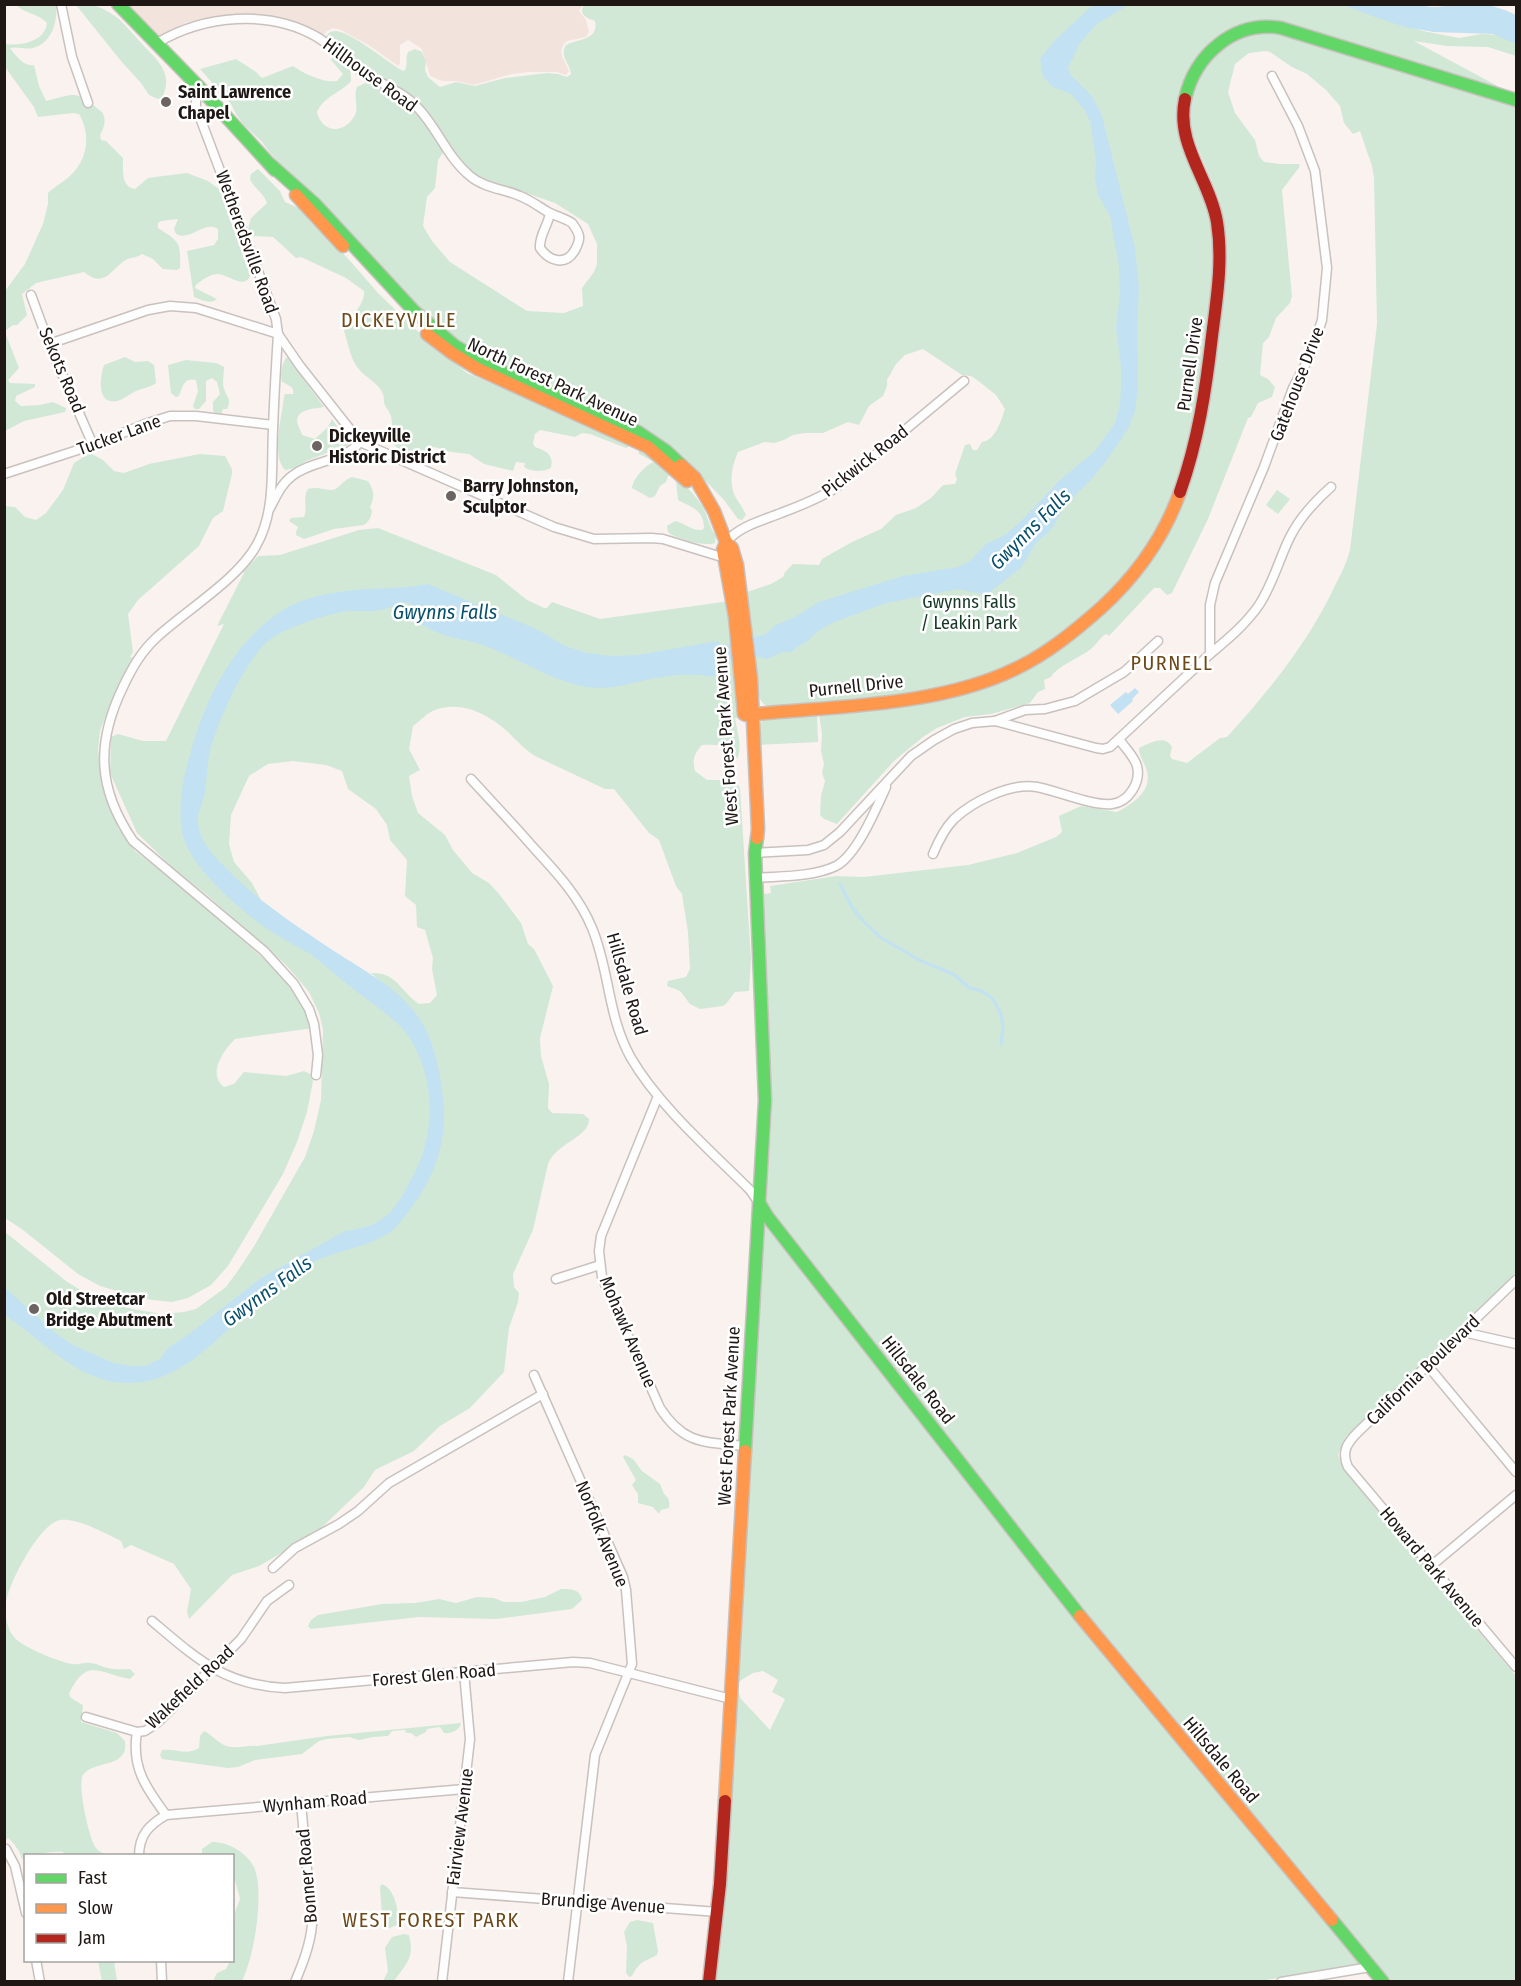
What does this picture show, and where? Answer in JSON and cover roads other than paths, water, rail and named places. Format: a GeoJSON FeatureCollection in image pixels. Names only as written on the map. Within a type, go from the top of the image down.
{"type":"FeatureCollection","features":[{"type":"Feature","properties":{"kind":"main road","name":"North Forest Park Avenue"},"geometry":{"type":"LineString","coordinates":[[118,4],[271,165],[315,204],[438,333],[485,364],[638,432],[684,466],[695,478],[714,511],[726,542],[732,548],[735,556],[740,617]]}},
{"type":"Feature","properties":{"kind":"main road","name":"Purnell Drive"},"geometry":{"type":"LineString","coordinates":[[749,715],[908,699],[948,693],[988,681],[1009,673],[1066,638],[1115,596],[1136,572],[1170,517],[1182,490],[1191,464],[1206,392],[1218,290],[1219,241],[1212,203],[1187,141],[1184,106],[1187,88],[1195,72],[1216,46],[1248,29],[1262,26],[1281,28],[1516,100]]}},
{"type":"Feature","properties":{"kind":"main road","name":"North Forest Park Avenue"},"geometry":{"type":"LineString","coordinates":[[726,542],[723,550],[740,617]]}},
{"type":"Feature","properties":{"kind":"main road","name":"West Forest Park Avenue"},"geometry":{"type":"LineString","coordinates":[[709,1982],[717,1912],[731,1699],[765,1100],[755,852],[750,842],[749,715],[740,617]]}},
{"type":"Feature","properties":{"kind":"main road","name":"Hillsdale Road"},"geometry":{"type":"LineString","coordinates":[[759,1203],[1100,1642],[1383,1982]]}},
{"type":"Feature","properties":{"kind":"street"},"geometry":{"type":"LineString","coordinates":[[61,4],[76,72],[88,103]]}},
{"type":"Feature","properties":{"kind":"street","name":"Hillhouse Road"},"geometry":{"type":"LineString","coordinates":[[157,43],[188,27],[238,19],[270,21],[302,30],[320,39],[360,70],[411,101],[424,115],[453,158],[471,177],[484,184],[528,199],[572,223],[579,237],[574,253],[569,259],[560,262],[540,248],[540,238],[550,213]]}},
{"type":"Feature","properties":{"kind":"street","name":"Gatehouse Drive"},"geometry":{"type":"LineString","coordinates":[[1210,654],[1210,605],[1215,583],[1264,467],[1293,387],[1311,354],[1322,320],[1327,268],[1315,171],[1298,126],[1272,76]]}},
{"type":"Feature","properties":{"kind":"street","name":"Wetheredsville Road"},"geometry":{"type":"LineString","coordinates":[[199,87],[196,107],[276,319],[278,334],[269,510]]}},
{"type":"Feature","properties":{"kind":"street","name":"Sekots Road"},"geometry":{"type":"LineString","coordinates":[[31,295],[49,344],[93,445]]}},
{"type":"Feature","properties":{"kind":"street"},"geometry":{"type":"LineString","coordinates":[[49,344],[148,310],[170,306],[196,308],[278,334],[300,366],[360,442],[554,527],[580,536],[608,540],[663,539],[725,558]]}},
{"type":"Feature","properties":{"kind":"street","name":"Pickwick Road"},"geometry":{"type":"LineString","coordinates":[[726,542],[734,533],[744,528],[800,506],[834,489],[964,381]]}},
{"type":"Feature","properties":{"kind":"street","name":"Tucker Lane"},"geometry":{"type":"LineString","coordinates":[[4,474],[93,445],[170,416],[196,416],[273,425]]}},
{"type":"Feature","properties":{"kind":"street","name":"Wetheredsville Road"},"geometry":{"type":"LineString","coordinates":[[316,1075],[318,1055],[314,1024],[300,992],[264,951],[145,852],[126,831],[106,781],[103,758],[104,745],[115,705],[141,654],[173,623],[237,570],[257,545],[269,510],[290,477],[299,471],[354,450],[360,442]]}},
{"type":"Feature","properties":{"kind":"street"},"geometry":{"type":"LineString","coordinates":[[995,721],[1103,749],[1110,747],[1238,630],[1259,604],[1298,523],[1311,506],[1330,488]]}},
{"type":"Feature","properties":{"kind":"street"},"geometry":{"type":"LineString","coordinates":[[755,852],[808,850],[824,845],[840,832],[911,756],[934,740],[954,729],[972,723],[995,721],[1025,710],[1053,708],[1075,701],[1124,672],[1158,641]]}},
{"type":"Feature","properties":{"kind":"street"},"geometry":{"type":"LineString","coordinates":[[933,854],[944,831],[954,820],[983,800],[1014,787],[1035,786],[1104,804],[1120,802],[1131,792],[1138,772],[1132,756],[1119,740]]}},
{"type":"Feature","properties":{"kind":"street"},"geometry":{"type":"LineString","coordinates":[[756,878],[826,870],[841,863],[858,842],[890,778]]}},
{"type":"Feature","properties":{"kind":"street","name":"Hillsdale Road"},"geometry":{"type":"LineString","coordinates":[[471,779],[561,879],[591,924],[600,951],[610,1004],[618,1031],[632,1059],[658,1096],[750,1190],[759,1203]]}},
{"type":"Feature","properties":{"kind":"street","name":"Mohawk Avenue"},"geometry":{"type":"LineString","coordinates":[[658,1096],[606,1223],[599,1251],[600,1265],[607,1288],[660,1408],[675,1428],[695,1440],[706,1443],[745,1446]]}},
{"type":"Feature","properties":{"kind":"street"},"geometry":{"type":"LineString","coordinates":[[556,1279],[600,1265]]}},
{"type":"Feature","properties":{"kind":"street","name":"California Boulevard"},"geometry":{"type":"LineString","coordinates":[[1348,1467],[1344,1452],[1348,1443],[1516,1280]]}},
{"type":"Feature","properties":{"kind":"street"},"geometry":{"type":"LineString","coordinates":[[1463,1332],[1516,1344]]}},
{"type":"Feature","properties":{"kind":"street"},"geometry":{"type":"LineString","coordinates":[[1428,1366],[1516,1472]]}},
{"type":"Feature","properties":{"kind":"street","name":"Norfolk Avenue"},"geometry":{"type":"LineString","coordinates":[[534,1375],[623,1577],[632,1664],[595,1755],[568,1982]]}},
{"type":"Feature","properties":{"kind":"street"},"geometry":{"type":"LineString","coordinates":[[273,1568],[295,1548],[358,1511],[389,1483],[543,1394]]}},
{"type":"Feature","properties":{"kind":"street","name":"Howard Park Avenue"},"geometry":{"type":"LineString","coordinates":[[1348,1467],[1516,1668]]}},
{"type":"Feature","properties":{"kind":"street"},"geometry":{"type":"LineString","coordinates":[[1431,1566],[1516,1496]]}},
{"type":"Feature","properties":{"kind":"street","name":"Wakefield Road"},"geometry":{"type":"LineString","coordinates":[[166,1815],[147,1791],[141,1777],[135,1752],[137,1732],[145,1731],[157,1723],[248,1631],[267,1601],[289,1586]]}},
{"type":"Feature","properties":{"kind":"street","name":"Forest Glen Road"},"geometry":{"type":"LineString","coordinates":[[152,1621],[211,1669],[248,1684],[285,1689],[573,1662],[590,1663],[731,1699]]}},
{"type":"Feature","properties":{"kind":"street","name":"Fairview Avenue"},"geometry":{"type":"LineString","coordinates":[[442,1982],[470,1739],[464,1672]]}},
{"type":"Feature","properties":{"kind":"street"},"geometry":{"type":"LineString","coordinates":[[86,1717],[137,1732]]}},
{"type":"Feature","properties":{"kind":"street","name":"Wynham Road"},"geometry":{"type":"LineString","coordinates":[[166,1815],[464,1789]]}},
{"type":"Feature","properties":{"kind":"street","name":"Bonner Road"},"geometry":{"type":"LineString","coordinates":[[295,1982],[309,1947],[312,1925],[301,1803]]}},
{"type":"Feature","properties":{"kind":"street"},"geometry":{"type":"LineString","coordinates":[[139,1854],[141,1837],[154,1822],[166,1815]]}},
{"type":"Feature","properties":{"kind":"street"},"geometry":{"type":"LineString","coordinates":[[5,1849],[15,1866],[24,1904]]}},
{"type":"Feature","properties":{"kind":"street","name":"Brundige Avenue"},"geometry":{"type":"LineString","coordinates":[[452,1892],[717,1912]]}},
{"type":"Feature","properties":{"kind":"street"},"geometry":{"type":"LineString","coordinates":[[36,1962],[40,1982]]}},
{"type":"Feature","properties":{"kind":"street"},"geometry":{"type":"LineString","coordinates":[[161,1962],[162,1982]]}},
{"type":"Feature","properties":{"kind":"street"},"geometry":{"type":"LineString","coordinates":[[1281,1982],[1370,1966]]}},
{"type":"Feature","properties":{"kind":"water"},"geometry":{"type":"Polygon","coordinates":[[[1477,4],[1493,6],[1509,12],[1516,15],[1516,44],[1493,34],[1434,32],[1405,27],[1344,5],[1436,7],[1477,4]]]}},
{"type":"Feature","properties":{"kind":"water","name":"Gwynns Falls"},"geometry":{"type":"Polygon","coordinates":[[[1093,5],[1128,5],[1097,24],[1080,43],[1068,68],[1071,75],[1092,96],[1102,116],[1135,248],[1139,288],[1138,387],[1135,411],[1128,429],[1107,460],[1090,481],[1066,504],[1051,530],[1036,543],[1021,568],[986,595],[958,589],[886,603],[832,623],[792,652],[782,652],[767,659],[750,655],[726,661],[714,677],[671,676],[606,688],[585,687],[554,678],[480,644],[437,632],[419,623],[415,607],[406,602],[386,609],[345,611],[333,614],[273,637],[258,651],[250,663],[227,706],[215,735],[209,758],[205,793],[198,816],[198,826],[214,855],[247,888],[287,919],[391,988],[421,1021],[433,1048],[443,1098],[443,1134],[434,1167],[419,1198],[389,1233],[379,1239],[322,1258],[309,1265],[253,1306],[198,1356],[167,1375],[131,1383],[113,1382],[95,1377],[63,1360],[5,1315],[4,1287],[54,1332],[73,1345],[113,1363],[145,1366],[160,1359],[169,1347],[184,1338],[261,1278],[345,1231],[371,1225],[388,1214],[401,1197],[421,1157],[427,1139],[430,1102],[423,1066],[406,1033],[386,1014],[310,954],[269,930],[232,901],[196,862],[183,836],[181,797],[197,732],[221,677],[245,643],[259,628],[292,605],[326,594],[428,584],[536,629],[565,646],[587,653],[612,656],[638,655],[718,641],[720,645],[738,642],[766,634],[774,626],[795,617],[819,602],[903,576],[958,567],[970,561],[986,544],[1005,535],[1019,523],[1060,480],[1095,451],[1115,423],[1120,404],[1121,367],[1116,327],[1120,295],[1119,266],[1110,216],[1098,195],[1095,178],[1096,159],[1090,121],[1084,109],[1071,94],[1053,87],[1043,77],[1040,59],[1054,41],[1093,5]]]}},
{"type":"Feature","properties":{"kind":"water"},"geometry":{"type":"Polygon","coordinates":[[[1135,688],[1139,692],[1132,699],[1133,701],[1118,714],[1110,705],[1135,688]]]}},
{"type":"Feature","properties":{"kind":"waterway"},"geometry":{"type":"LineString","coordinates":[[840,884],[852,907],[880,937],[919,960],[953,974],[970,988],[982,991],[993,999],[1001,1014],[1003,1027],[1001,1044]]}},
{"type":"Feature","properties":{"kind":"place","name":"Saint Lawrence Chapel"},"geometry":{"type":"Point","coordinates":[166,102]}},
{"type":"Feature","properties":{"kind":"place","name":"Dickeyville Historic District"},"geometry":{"type":"Point","coordinates":[317,446]}},
{"type":"Feature","properties":{"kind":"place","name":"Barry Johnston, Sculptor"},"geometry":{"type":"Point","coordinates":[451,496]}},
{"type":"Feature","properties":{"kind":"place","name":"Old Streetcar Bridge Abutment"},"geometry":{"type":"Point","coordinates":[34,1309]}},
{"type":"Feature","properties":{"kind":"district","name":"DICKEYVILLE"},"geometry":{"type":"Point","coordinates":[399,320]}},
{"type":"Feature","properties":{"kind":"district","name":"PURNELL"},"geometry":{"type":"Point","coordinates":[1172,663]}},
{"type":"Feature","properties":{"kind":"district","name":"WEST FOREST PARK"},"geometry":{"type":"Point","coordinates":[431,1920]}},
{"type":"Feature","properties":{"kind":"park label","name":"Gwynns Falls / Leakin Park"},"geometry":{"type":"Point","coordinates":[969,612]}}]}
